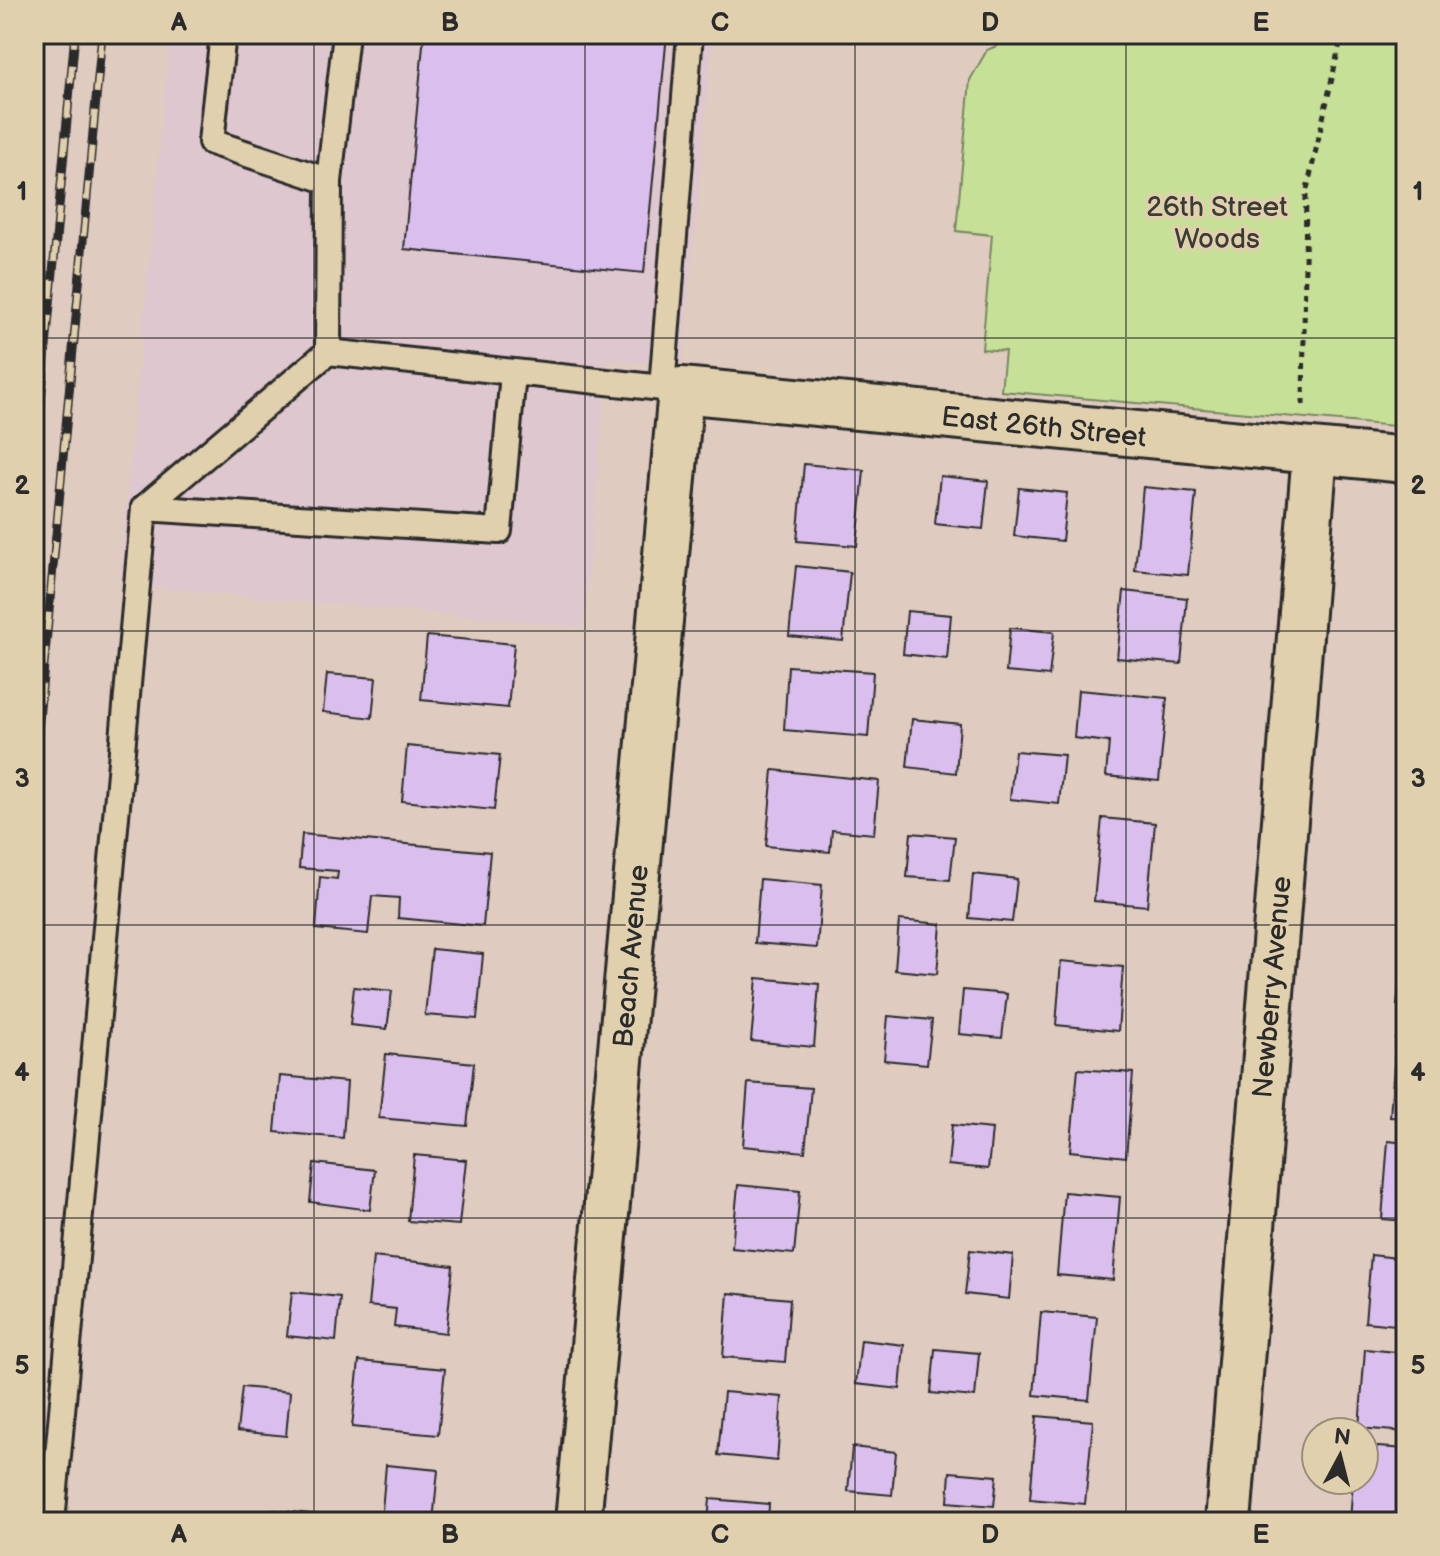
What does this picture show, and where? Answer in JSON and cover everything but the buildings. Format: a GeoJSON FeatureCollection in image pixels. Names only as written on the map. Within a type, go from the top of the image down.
{"type":"FeatureCollection","features":[{"type":"Feature","properties":{"kind":"street","name":"East 26th Street"},"geometry":{"type":"LineString","coordinates":[[672,389],[1406,460]]}},
{"type":"Feature","properties":{"kind":"street","name":"Beach Avenue"},"geometry":{"type":"LineString","coordinates":[[578,1522],[672,389]]}},
{"type":"Feature","properties":{"kind":"street","name":"Newberry Avenue"},"geometry":{"type":"LineString","coordinates":[[1228,1522],[1315,452]]}},
{"type":"Feature","properties":{"kind":"lane"},"geometry":{"type":"LineString","coordinates":[[223,34],[211,142],[329,181]]}},
{"type":"Feature","properties":{"kind":"lane"},"geometry":{"type":"LineString","coordinates":[[328,352],[329,181],[346,34]]}},
{"type":"Feature","properties":{"kind":"lane"},"geometry":{"type":"LineString","coordinates":[[52,1522],[144,508],[328,352],[672,389],[690,34]]}},
{"type":"Feature","properties":{"kind":"lane"},"geometry":{"type":"LineString","coordinates":[[144,508],[499,531],[513,373]]}},
{"type":"Feature","properties":{"kind":"path"},"geometry":{"type":"LineString","coordinates":[[1315,452],[1303,415],[1306,194],[1342,34]]}},
{"type":"Feature","properties":{"kind":"shaded area"},"geometry":{"type":"Polygon","coordinates":[[[170,34],[713,34],[682,366],[608,359],[583,627],[119,584],[170,34]]]}},
{"type":"Feature","properties":{"kind":"green space","name":"26th Street Woods"},"geometry":{"type":"Polygon","coordinates":[[[1009,34],[1406,34],[1406,427],[1001,391],[1005,351],[982,349],[992,235],[956,231],[970,80],[987,50],[1008,41],[1009,34]]]}},
{"type":"Feature","properties":{"kind":"railway"},"geometry":{"type":"LineString","coordinates":[[34,477],[75,34]]}},
{"type":"Feature","properties":{"kind":"railway"},"geometry":{"type":"LineString","coordinates":[[34,774],[102,34]]}}]}
